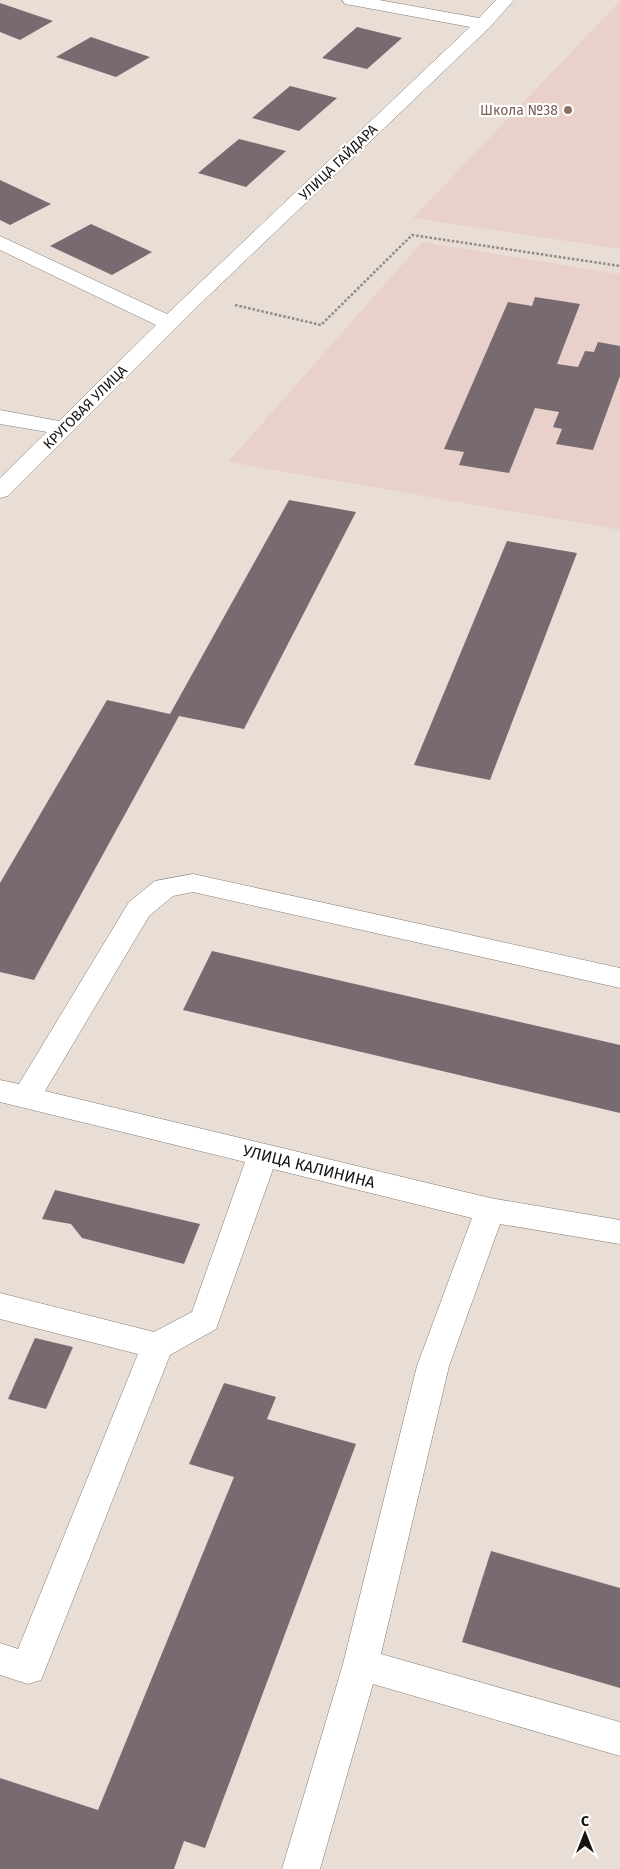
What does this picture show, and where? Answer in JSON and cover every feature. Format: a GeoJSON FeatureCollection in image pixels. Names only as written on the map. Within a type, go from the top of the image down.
{"type":"FeatureCollection","features":[{"type":"Feature","properties":{"kind":"street"},"geometry":{"type":"LineString","coordinates":[[351,0],[483,24]]}},
{"type":"Feature","properties":{"kind":"street","name":"УЛИЦА ГАЙДАРА"},"geometry":{"type":"LineString","coordinates":[[169,323],[483,24],[505,0]]}},
{"type":"Feature","properties":{"kind":"street"},"geometry":{"type":"LineString","coordinates":[[0,242],[169,323]]}},
{"type":"Feature","properties":{"kind":"street","name":"КРУГОВАЯ УЛИЦА"},"geometry":{"type":"LineString","coordinates":[[0,491],[169,323]]}},
{"type":"Feature","properties":{"kind":"street"},"geometry":{"type":"LineString","coordinates":[[0,417],[64,428]]}},
{"type":"Feature","properties":{"kind":"street"},"geometry":{"type":"LineString","coordinates":[[13,1094],[140,909],[165,888],[193,883],[620,978]]}},
{"type":"Feature","properties":{"kind":"street","name":"УЛИЦА КАЛИНИНА"},"geometry":{"type":"LineString","coordinates":[[13,1094],[490,1210],[620,1232]]}},
{"type":"Feature","properties":{"kind":"street"},"geometry":{"type":"LineString","coordinates":[[0,1658],[28,1668],[157,1346],[205,1320],[263,1155]]}},
{"type":"Feature","properties":{"kind":"street"},"geometry":{"type":"LineString","coordinates":[[301,1869],[361,1664],[432,1366],[490,1210]]}},
{"type":"Feature","properties":{"kind":"street"},"geometry":{"type":"LineString","coordinates":[[0,1306],[157,1346]]}},
{"type":"Feature","properties":{"kind":"street"},"geometry":{"type":"LineString","coordinates":[[361,1664],[620,1740]]}},
{"type":"Feature","properties":{"kind":"path"},"geometry":{"type":"LineString","coordinates":[[197,296],[321,325],[412,235],[620,266]]}},
{"type":"Feature","properties":{"kind":"shaded area","name":"Школа №38"},"geometry":{"type":"Polygon","coordinates":[[[620,1],[620,249],[413,218],[620,1]]]}},
{"type":"Feature","properties":{"kind":"shaded area"},"geometry":{"type":"Polygon","coordinates":[[[422,242],[620,274],[620,530],[228,462],[422,242]]]}},
{"type":"Feature","properties":{"kind":"building"},"geometry":{"type":"Polygon","coordinates":[[[0,3],[53,21],[20,40],[0,32],[0,3]]]}},
{"type":"Feature","properties":{"kind":"building"},"geometry":{"type":"Polygon","coordinates":[[[357,27],[402,38],[367,69],[322,58],[357,27]]]}},
{"type":"Feature","properties":{"kind":"building"},"geometry":{"type":"Polygon","coordinates":[[[91,37],[150,57],[116,77],[56,57],[91,37]]]}},
{"type":"Feature","properties":{"kind":"building"},"geometry":{"type":"Polygon","coordinates":[[[290,86],[337,98],[299,131],[252,118],[290,86]]]}},
{"type":"Feature","properties":{"kind":"building"},"geometry":{"type":"Polygon","coordinates":[[[239,139],[286,151],[246,187],[198,173],[239,139]]]}},
{"type":"Feature","properties":{"kind":"building"},"geometry":{"type":"Polygon","coordinates":[[[0,180],[51,204],[10,225],[0,220],[0,180]]]}},
{"type":"Feature","properties":{"kind":"building"},"geometry":{"type":"Polygon","coordinates":[[[91,224],[152,252],[112,275],[50,246],[91,224]]]}},
{"type":"Feature","properties":{"kind":"building"},"geometry":{"type":"Polygon","coordinates":[[[535,297],[580,304],[557,364],[578,367],[585,351],[594,352],[598,342],[620,346],[620,376],[593,450],[556,444],[562,429],[553,427],[559,412],[535,408],[509,473],[459,465],[464,452],[444,449],[508,302],[532,306],[535,297]]]}},
{"type":"Feature","properties":{"kind":"building"},"geometry":{"type":"Polygon","coordinates":[[[289,500],[356,512],[244,729],[179,716],[34,980],[0,972],[0,883],[107,700],[170,714],[289,500]]]}},
{"type":"Feature","properties":{"kind":"building"},"geometry":{"type":"Polygon","coordinates":[[[507,541],[577,553],[490,780],[414,765],[507,541]]]}},
{"type":"Feature","properties":{"kind":"building"},"geometry":{"type":"Polygon","coordinates":[[[212,951],[620,1045],[620,1113],[183,1010],[212,951]]]}},
{"type":"Feature","properties":{"kind":"building"},"geometry":{"type":"Polygon","coordinates":[[[55,1190],[200,1224],[184,1264],[82,1238],[71,1224],[42,1219],[55,1190]]]}},
{"type":"Feature","properties":{"kind":"building"},"geometry":{"type":"Polygon","coordinates":[[[35,1338],[73,1347],[46,1409],[8,1399],[35,1338]]]}},
{"type":"Feature","properties":{"kind":"building"},"geometry":{"type":"Polygon","coordinates":[[[224,1383],[276,1397],[267,1419],[356,1444],[205,1848],[184,1841],[174,1869],[0,1869],[0,1778],[98,1810],[234,1477],[189,1464],[224,1383]]]}},
{"type":"Feature","properties":{"kind":"building"},"geometry":{"type":"Polygon","coordinates":[[[491,1551],[620,1588],[620,1688],[462,1642],[491,1551]]]}},
{"type":"Feature","properties":{"kind":"place","name":"Школа №38"},"geometry":{"type":"Point","coordinates":[568,110]}}]}
